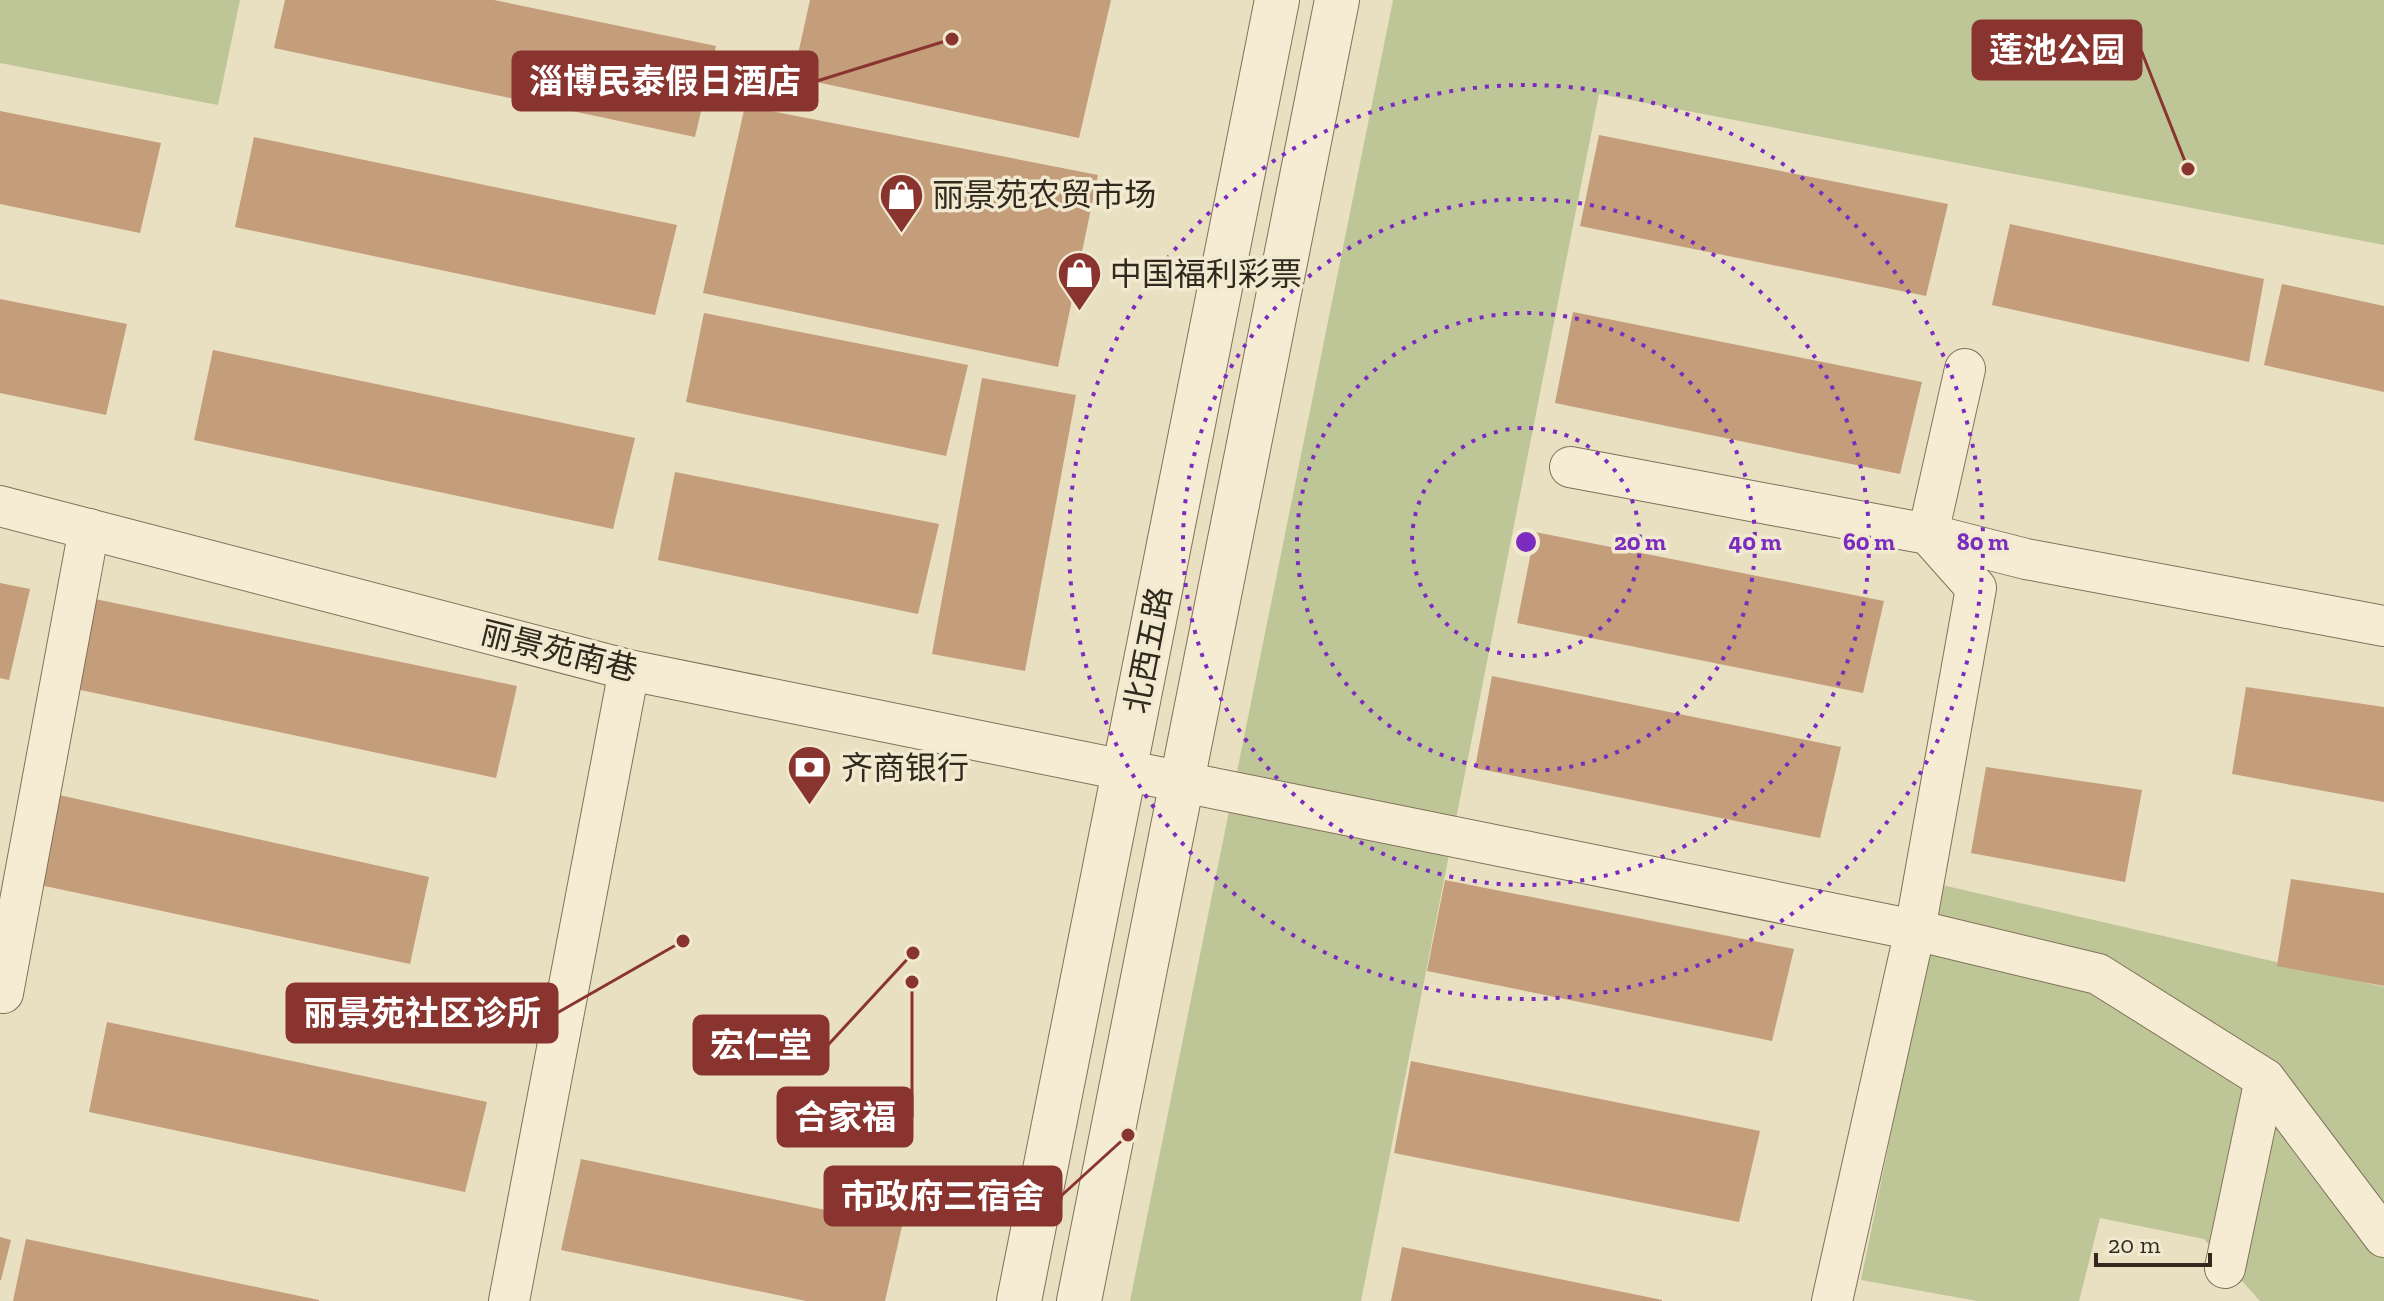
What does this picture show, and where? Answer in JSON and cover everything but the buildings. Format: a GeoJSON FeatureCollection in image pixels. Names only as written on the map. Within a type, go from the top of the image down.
{"type":"FeatureCollection","features":[{"type":"Feature","properties":{"kind":"street","name":"北西五路"},"geometry":{"type":"LineString","coordinates":[[1019,1301],[1277,0]]}},
{"type":"Feature","properties":{"kind":"street","name":"北西五路"},"geometry":{"type":"LineString","coordinates":[[1079,1301],[1337,0]]}},
{"type":"Feature","properties":{"kind":"street"},"geometry":{"type":"LineString","coordinates":[[1928,534],[1965,369]]}},
{"type":"Feature","properties":{"kind":"street"},"geometry":{"type":"LineString","coordinates":[[1570,467],[1928,534],[2026,559],[2384,626]]}},
{"type":"Feature","properties":{"kind":"street","name":"丽景苑南巷"},"geometry":{"type":"LineString","coordinates":[[0,506],[629,670],[1915,930],[2098,974],[2265,1079]]}},
{"type":"Feature","properties":{"kind":"street"},"geometry":{"type":"LineString","coordinates":[[0,992],[3,993],[89,529]]}},
{"type":"Feature","properties":{"kind":"street"},"geometry":{"type":"LineString","coordinates":[[1832,1301],[1915,930],[1976,588],[1928,534]]}},
{"type":"Feature","properties":{"kind":"street"},"geometry":{"type":"LineString","coordinates":[[509,1301],[629,670]]}},
{"type":"Feature","properties":{"kind":"street"},"geometry":{"type":"LineString","coordinates":[[2265,1079],[2384,1237]]}},
{"type":"Feature","properties":{"kind":"street"},"geometry":{"type":"LineString","coordinates":[[2225,1268],[2265,1079]]}},
{"type":"Feature","properties":{"kind":"green space"},"geometry":{"type":"Polygon","coordinates":[[[0,0],[240,0],[218,105],[0,63],[0,0]]]}},
{"type":"Feature","properties":{"kind":"green space"},"geometry":{"type":"Polygon","coordinates":[[[1393,0],[2384,0],[2384,245],[1599,94],[1361,1301],[1130,1301],[1393,0]]]}},
{"type":"Feature","properties":{"kind":"green space"},"geometry":{"type":"Polygon","coordinates":[[[1942,885],[2384,987],[2384,1301],[2260,1301],[2204,1239],[2100,1218],[2079,1301],[1977,1301],[1861,1280],[1942,885]]]}},
{"type":"Feature","properties":{"kind":"place","name":"淄博民泰假日酒店"},"geometry":{"type":"Point","coordinates":[952,39]}},
{"type":"Feature","properties":{"kind":"place","name":"莲池公园"},"geometry":{"type":"Point","coordinates":[2188,169]}},
{"type":"Feature","properties":{"kind":"place","name":"丽景苑农贸市场"},"geometry":{"type":"Point","coordinates":[901,234]}},
{"type":"Feature","properties":{"kind":"place","name":"中国福利彩票"},"geometry":{"type":"Point","coordinates":[1079,313]}},
{"type":"Feature","properties":{"kind":"place","name":"齐商银行"},"geometry":{"type":"Point","coordinates":[810,807]}},
{"type":"Feature","properties":{"kind":"place","name":"丽景苑社区诊所"},"geometry":{"type":"Point","coordinates":[683,941]}},
{"type":"Feature","properties":{"kind":"place","name":"宏仁堂"},"geometry":{"type":"Point","coordinates":[913,953]}},
{"type":"Feature","properties":{"kind":"place","name":"合家福"},"geometry":{"type":"Point","coordinates":[912,982]}},
{"type":"Feature","properties":{"kind":"place","name":"市政府三宿舍"},"geometry":{"type":"Point","coordinates":[1128,1135]}}]}
